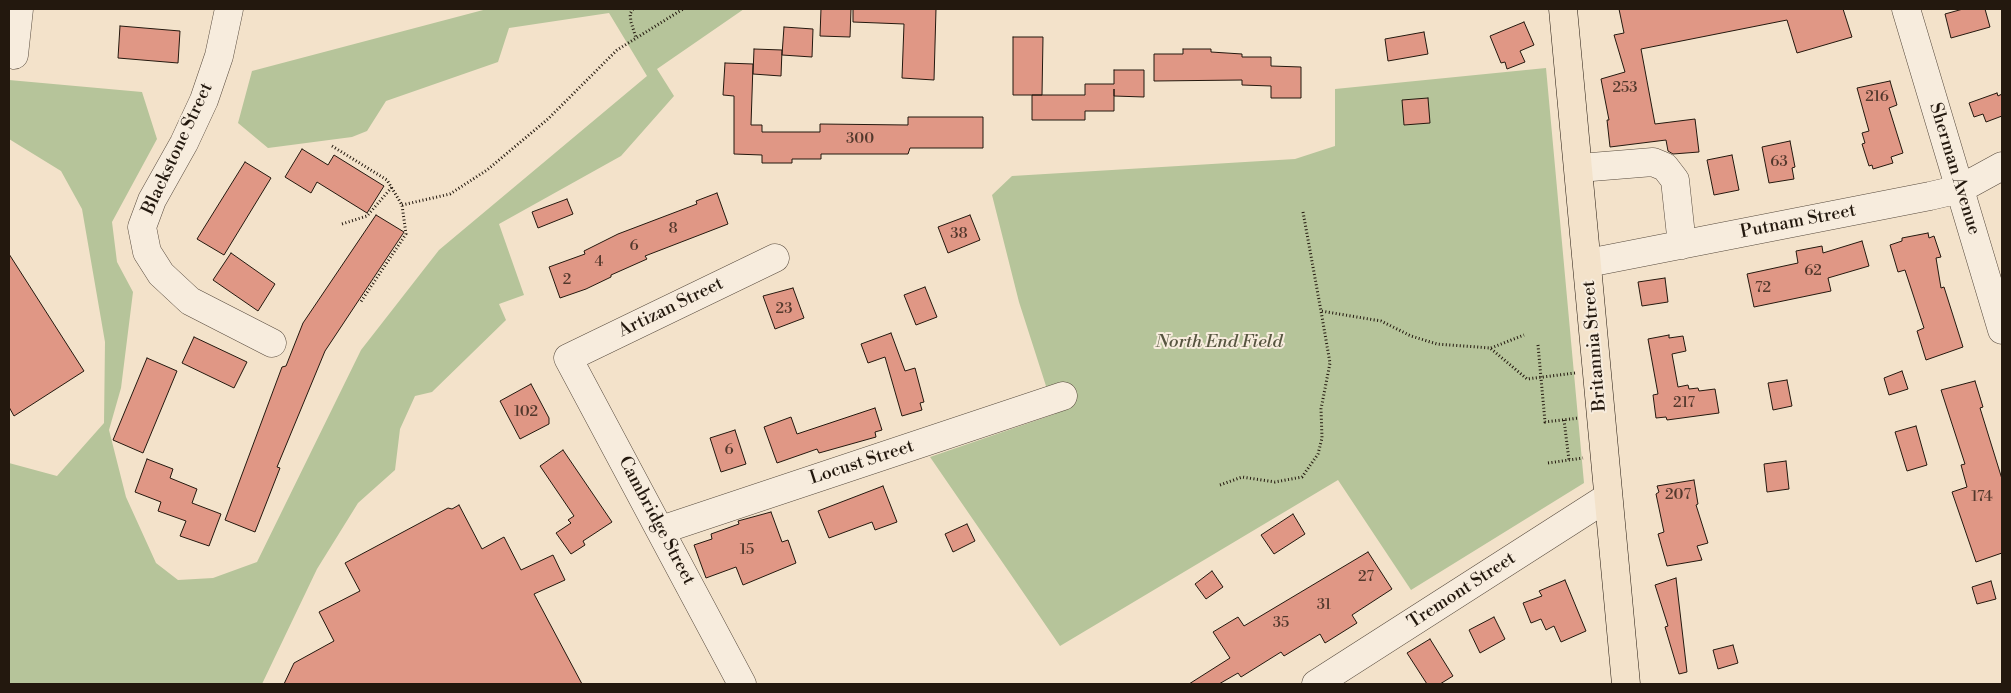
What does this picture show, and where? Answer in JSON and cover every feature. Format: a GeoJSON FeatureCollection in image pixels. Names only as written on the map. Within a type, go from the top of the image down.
{"type":"FeatureCollection","features":[{"type":"Feature","properties":{"kind":"main road","name":"Britannia Street"},"geometry":{"type":"LineString","coordinates":[[1563,9],[1626,684]]}},
{"type":"Feature","properties":{"kind":"street"},"geometry":{"type":"LineString","coordinates":[[14,55],[19,9]]}},
{"type":"Feature","properties":{"kind":"street","name":"Blackstone Street"},"geometry":{"type":"LineString","coordinates":[[229,9],[219,56],[204,100],[184,143],[152,200],[142,226],[148,252],[160,274],[190,301],[272,343]]}},
{"type":"Feature","properties":{"kind":"street","name":"Sherman Avenue"},"geometry":{"type":"LineString","coordinates":[[1906,9],[2002,330]]}},
{"type":"Feature","properties":{"kind":"street"},"geometry":{"type":"LineString","coordinates":[[1579,168],[1653,162],[1665,167],[1675,180],[1682,245]]}},
{"type":"Feature","properties":{"kind":"street","name":"Putnam Street"},"geometry":{"type":"LineString","coordinates":[[1588,263],[1960,189],[2002,166]]}},
{"type":"Feature","properties":{"kind":"street","name":"Artizan Street"},"geometry":{"type":"LineString","coordinates":[[568,358],[775,258]]}},
{"type":"Feature","properties":{"kind":"street","name":"Cambridge Street"},"geometry":{"type":"LineString","coordinates":[[568,358],[742,684]]}},
{"type":"Feature","properties":{"kind":"street","name":"Locust Street"},"geometry":{"type":"LineString","coordinates":[[661,530],[1062,396]]}},
{"type":"Feature","properties":{"kind":"street","name":"Tremont Street"},"geometry":{"type":"LineString","coordinates":[[1316,684],[1608,497]]}},
{"type":"Feature","properties":{"kind":"path"},"geometry":{"type":"LineString","coordinates":[[633,9],[630,14],[636,38]]}},
{"type":"Feature","properties":{"kind":"path"},"geometry":{"type":"LineString","coordinates":[[402,205],[450,194],[487,170],[548,119],[617,50],[683,9]]}},
{"type":"Feature","properties":{"kind":"path"},"geometry":{"type":"LineString","coordinates":[[332,146],[387,180],[402,205],[406,234],[360,303]]}},
{"type":"Feature","properties":{"kind":"path"},"geometry":{"type":"LineString","coordinates":[[342,224],[367,216],[392,187]]}},
{"type":"Feature","properties":{"kind":"path"},"geometry":{"type":"LineString","coordinates":[[1220,485],[1242,478],[1275,482],[1302,477],[1318,454],[1322,438],[1321,410],[1330,363],[1303,212]]}},
{"type":"Feature","properties":{"kind":"path"},"geometry":{"type":"LineString","coordinates":[[1321,311],[1381,321],[1411,336],[1438,344],[1490,348],[1524,335]]}},
{"type":"Feature","properties":{"kind":"path"},"geometry":{"type":"LineString","coordinates":[[1538,345],[1545,422],[1581,418]]}},
{"type":"Feature","properties":{"kind":"path"},"geometry":{"type":"LineString","coordinates":[[1490,348],[1527,379],[1578,372]]}},
{"type":"Feature","properties":{"kind":"path"},"geometry":{"type":"LineString","coordinates":[[1564,420],[1569,460]]}},
{"type":"Feature","properties":{"kind":"path"},"geometry":{"type":"LineString","coordinates":[[1548,462],[1586,457]]}},
{"type":"Feature","properties":{"kind":"green space"},"geometry":{"type":"Polygon","coordinates":[[[487,9],[744,9],[657,69],[674,96],[621,156],[499,224],[524,295],[499,304],[506,320],[432,392],[415,396],[400,429],[395,470],[358,503],[317,569],[262,684],[9,684],[9,463],[57,476],[104,423],[105,342],[82,209],[61,171],[9,139],[9,80],[142,92],[157,139],[112,222],[117,262],[133,292],[121,388],[109,430],[126,497],[156,563],[178,580],[213,578],[257,562],[361,350],[439,250],[647,76],[609,13],[509,28],[498,62],[386,101],[367,131],[352,137],[268,148],[238,123],[252,71],[487,9]]]}},
{"type":"Feature","properties":{"kind":"green space","name":"North End Field"},"geometry":{"type":"Polygon","coordinates":[[[1546,68],[1584,483],[1411,590],[1338,480],[1060,646],[930,457],[1055,414],[1019,302],[992,195],[1012,176],[1295,159],[1335,146],[1335,89],[1546,68]]]}},
{"type":"Feature","properties":{"kind":"building"},"geometry":{"type":"Polygon","coordinates":[[[821,9],[851,9],[850,37],[820,36],[821,9]]]}},
{"type":"Feature","properties":{"kind":"building"},"geometry":{"type":"Polygon","coordinates":[[[853,9],[936,9],[934,80],[902,78],[904,24],[853,22],[853,9]]]}},
{"type":"Feature","properties":{"kind":"building"},"geometry":{"type":"Polygon","coordinates":[[[1619,9],[1843,9],[1852,37],[1797,53],[1787,20],[1641,49],[1655,124],[1695,119],[1699,152],[1673,154],[1668,151],[1666,140],[1610,147],[1607,120],[1609,120],[1601,79],[1625,72],[1614,35],[1624,33],[1619,9]]]}},
{"type":"Feature","properties":{"kind":"building"},"geometry":{"type":"Polygon","coordinates":[[[1963,9],[1985,9],[1990,27],[1951,38],[1945,14],[1963,9]]]}},
{"type":"Feature","properties":{"kind":"building"},"geometry":{"type":"Polygon","coordinates":[[[1524,22],[1534,45],[1520,51],[1525,62],[1507,69],[1505,62],[1501,63],[1490,36],[1524,22]]]}},
{"type":"Feature","properties":{"kind":"building"},"geometry":{"type":"Polygon","coordinates":[[[120,26],[180,31],[178,63],[118,58],[120,26]]]}},
{"type":"Feature","properties":{"kind":"building"},"geometry":{"type":"Polygon","coordinates":[[[784,27],[813,29],[812,57],[782,55],[784,27]]]}},
{"type":"Feature","properties":{"kind":"building"},"geometry":{"type":"Polygon","coordinates":[[[1424,32],[1428,54],[1388,61],[1385,39],[1424,32]]]}},
{"type":"Feature","properties":{"kind":"building"},"geometry":{"type":"Polygon","coordinates":[[[1013,37],[1043,37],[1042,95],[1013,95],[1013,37]]]}},
{"type":"Feature","properties":{"kind":"building"},"geometry":{"type":"Polygon","coordinates":[[[754,49],[782,50],[781,76],[753,74],[754,49]]]}},
{"type":"Feature","properties":{"kind":"building"},"geometry":{"type":"Polygon","coordinates":[[[1183,49],[1211,49],[1211,52],[1242,54],[1242,57],[1271,57],[1271,66],[1301,67],[1301,98],[1271,98],[1271,86],[1242,85],[1242,80],[1154,81],[1154,54],[1183,54],[1183,49]]]}},
{"type":"Feature","properties":{"kind":"building"},"geometry":{"type":"Polygon","coordinates":[[[725,63],[753,64],[751,125],[762,125],[762,132],[820,132],[820,124],[908,125],[908,117],[983,117],[983,148],[910,148],[908,154],[821,154],[821,159],[792,159],[792,163],[762,163],[762,155],[734,154],[734,96],[723,95],[725,63]]]}},
{"type":"Feature","properties":{"kind":"building"},"geometry":{"type":"Polygon","coordinates":[[[1114,70],[1144,70],[1144,97],[1114,96],[1114,111],[1085,111],[1085,120],[1032,120],[1032,95],[1085,95],[1085,84],[1114,84],[1114,70]]]}},
{"type":"Feature","properties":{"kind":"building"},"geometry":{"type":"Polygon","coordinates":[[[1890,81],[1897,105],[1889,108],[1903,153],[1891,157],[1893,163],[1873,169],[1872,165],[1869,166],[1862,144],[1865,143],[1862,133],[1869,131],[1857,88],[1890,81]]]}},
{"type":"Feature","properties":{"kind":"building"},"geometry":{"type":"Polygon","coordinates":[[[1997,93],[1998,96],[2002,94],[2002,116],[1986,122],[1983,114],[1974,117],[1969,103],[1997,93]]]}},
{"type":"Feature","properties":{"kind":"building"},"geometry":{"type":"Polygon","coordinates":[[[1428,98],[1430,123],[1404,125],[1402,100],[1428,98]]]}},
{"type":"Feature","properties":{"kind":"building"},"geometry":{"type":"Polygon","coordinates":[[[1790,141],[1795,167],[1792,168],[1794,179],[1769,183],[1762,147],[1790,141]]]}},
{"type":"Feature","properties":{"kind":"building"},"geometry":{"type":"Polygon","coordinates":[[[302,149],[328,165],[334,155],[384,186],[367,213],[317,182],[311,193],[285,177],[302,149]]]}},
{"type":"Feature","properties":{"kind":"building"},"geometry":{"type":"Polygon","coordinates":[[[1732,155],[1739,190],[1714,195],[1707,160],[1732,155]]]}},
{"type":"Feature","properties":{"kind":"building"},"geometry":{"type":"Polygon","coordinates":[[[245,162],[271,178],[224,255],[197,239],[245,162]]]}},
{"type":"Feature","properties":{"kind":"building"},"geometry":{"type":"Polygon","coordinates":[[[717,193],[728,224],[645,256],[647,259],[611,275],[611,277],[586,289],[560,298],[549,267],[585,254],[584,251],[618,234],[697,204],[696,201],[717,193]]]}},
{"type":"Feature","properties":{"kind":"building"},"geometry":{"type":"Polygon","coordinates":[[[567,199],[573,214],[538,228],[532,212],[567,199]]]}},
{"type":"Feature","properties":{"kind":"building"},"geometry":{"type":"Polygon","coordinates":[[[376,215],[404,232],[325,351],[277,467],[280,468],[255,532],[225,520],[282,367],[286,366],[303,323],[376,215]]]}},
{"type":"Feature","properties":{"kind":"building"},"geometry":{"type":"Polygon","coordinates":[[[970,215],[980,240],[948,253],[938,227],[970,215]]]}},
{"type":"Feature","properties":{"kind":"building"},"geometry":{"type":"Polygon","coordinates":[[[1928,233],[1929,238],[1934,236],[1941,257],[1936,258],[1941,288],[1944,287],[1963,347],[1926,360],[1917,331],[1924,328],[1905,270],[1898,272],[1890,245],[1902,241],[1902,238],[1928,233]]]}},
{"type":"Feature","properties":{"kind":"building"},"geometry":{"type":"Polygon","coordinates":[[[1862,241],[1869,266],[1828,278],[1831,291],[1754,307],[1747,274],[1798,263],[1796,251],[1822,246],[1823,253],[1862,241]]]}},
{"type":"Feature","properties":{"kind":"building"},"geometry":{"type":"Polygon","coordinates":[[[231,253],[275,284],[258,311],[213,280],[231,253]]]}},
{"type":"Feature","properties":{"kind":"building"},"geometry":{"type":"Polygon","coordinates":[[[9,254],[84,371],[14,416],[9,407],[9,254]]]}},
{"type":"Feature","properties":{"kind":"building"},"geometry":{"type":"Polygon","coordinates":[[[1665,278],[1668,302],[1642,306],[1638,282],[1665,278]]]}},
{"type":"Feature","properties":{"kind":"building"},"geometry":{"type":"Polygon","coordinates":[[[925,287],[937,317],[916,325],[904,295],[925,287]]]}},
{"type":"Feature","properties":{"kind":"building"},"geometry":{"type":"Polygon","coordinates":[[[793,288],[804,318],[775,329],[763,296],[793,288]]]}},
{"type":"Feature","properties":{"kind":"building"},"geometry":{"type":"Polygon","coordinates":[[[891,333],[905,371],[915,368],[924,402],[920,403],[922,410],[902,416],[885,357],[868,363],[861,344],[891,333]]]}},
{"type":"Feature","properties":{"kind":"building"},"geometry":{"type":"Polygon","coordinates":[[[1669,335],[1669,338],[1683,336],[1686,351],[1672,354],[1678,387],[1688,385],[1689,389],[1698,388],[1699,391],[1715,389],[1719,413],[1667,420],[1666,417],[1656,418],[1653,395],[1658,394],[1648,339],[1669,335]]]}},
{"type":"Feature","properties":{"kind":"building"},"geometry":{"type":"Polygon","coordinates":[[[194,337],[247,362],[234,388],[182,363],[194,337]]]}},
{"type":"Feature","properties":{"kind":"building"},"geometry":{"type":"Polygon","coordinates":[[[147,358],[177,371],[143,453],[113,440],[147,358]]]}},
{"type":"Feature","properties":{"kind":"building"},"geometry":{"type":"Polygon","coordinates":[[[1902,371],[1908,389],[1889,395],[1884,378],[1902,371]]]}},
{"type":"Feature","properties":{"kind":"building"},"geometry":{"type":"Polygon","coordinates":[[[1787,380],[1792,406],[1773,410],[1768,383],[1787,380]]]}},
{"type":"Feature","properties":{"kind":"building"},"geometry":{"type":"Polygon","coordinates":[[[1975,381],[1983,407],[1980,408],[2002,479],[2002,553],[1976,562],[1952,492],[1967,487],[1961,465],[1965,464],[1941,390],[1975,381]]]}},
{"type":"Feature","properties":{"kind":"building"},"geometry":{"type":"Polygon","coordinates":[[[531,384],[549,418],[549,424],[520,439],[500,401],[531,384]]]}},
{"type":"Feature","properties":{"kind":"building"},"geometry":{"type":"Polygon","coordinates":[[[875,408],[882,430],[875,432],[876,437],[819,453],[817,449],[777,463],[764,427],[791,417],[797,434],[875,408]]]}},
{"type":"Feature","properties":{"kind":"building"},"geometry":{"type":"Polygon","coordinates":[[[1916,426],[1927,465],[1907,471],[1895,432],[1916,426]]]}},
{"type":"Feature","properties":{"kind":"building"},"geometry":{"type":"Polygon","coordinates":[[[735,430],[746,464],[721,472],[710,438],[735,430]]]}},
{"type":"Feature","properties":{"kind":"building"},"geometry":{"type":"Polygon","coordinates":[[[563,450],[612,522],[583,541],[585,545],[571,554],[556,533],[571,523],[568,520],[574,516],[540,466],[563,450]]]}},
{"type":"Feature","properties":{"kind":"building"},"geometry":{"type":"Polygon","coordinates":[[[147,459],[173,469],[170,478],[197,489],[192,503],[221,514],[209,546],[180,536],[186,521],[158,511],[161,502],[135,492],[147,459]]]}},
{"type":"Feature","properties":{"kind":"building"},"geometry":{"type":"Polygon","coordinates":[[[1786,461],[1789,489],[1767,492],[1764,464],[1786,461]]]}},
{"type":"Feature","properties":{"kind":"building"},"geometry":{"type":"Polygon","coordinates":[[[1694,480],[1698,504],[1696,505],[1708,543],[1697,546],[1702,560],[1667,566],[1658,534],[1664,532],[1656,494],[1659,492],[1657,486],[1694,480]]]}},
{"type":"Feature","properties":{"kind":"building"},"geometry":{"type":"Polygon","coordinates":[[[883,486],[897,522],[875,530],[872,522],[829,538],[818,511],[883,486]]]}},
{"type":"Feature","properties":{"kind":"building"},"geometry":{"type":"Polygon","coordinates":[[[459,505],[482,549],[504,537],[521,570],[553,555],[565,580],[534,594],[582,684],[284,684],[294,663],[334,641],[319,612],[360,591],[345,563],[448,508],[452,509],[459,505]]]}},
{"type":"Feature","properties":{"kind":"building"},"geometry":{"type":"Polygon","coordinates":[[[771,512],[782,542],[788,540],[796,563],[743,585],[736,567],[706,578],[694,545],[712,539],[711,534],[739,524],[738,521],[771,512]]]}},
{"type":"Feature","properties":{"kind":"building"},"geometry":{"type":"Polygon","coordinates":[[[1293,514],[1305,534],[1274,554],[1261,535],[1293,514]]]}},
{"type":"Feature","properties":{"kind":"building"},"geometry":{"type":"Polygon","coordinates":[[[967,524],[975,541],[953,552],[945,534],[967,524]]]}},
{"type":"Feature","properties":{"kind":"building"},"geometry":{"type":"Polygon","coordinates":[[[1368,552],[1392,589],[1352,615],[1357,623],[1325,643],[1320,634],[1284,656],[1281,652],[1241,677],[1238,673],[1219,684],[1189,684],[1230,658],[1213,632],[1238,617],[1244,626],[1368,552]]]}},
{"type":"Feature","properties":{"kind":"building"},"geometry":{"type":"Polygon","coordinates":[[[1212,571],[1223,587],[1206,599],[1195,584],[1212,571]]]}},
{"type":"Feature","properties":{"kind":"building"},"geometry":{"type":"Polygon","coordinates":[[[1676,578],[1687,672],[1679,674],[1665,627],[1668,626],[1655,585],[1676,578]]]}},
{"type":"Feature","properties":{"kind":"building"},"geometry":{"type":"Polygon","coordinates":[[[1565,580],[1586,631],[1561,642],[1554,626],[1546,630],[1541,619],[1531,623],[1523,603],[1542,596],[1539,591],[1565,580]]]}},
{"type":"Feature","properties":{"kind":"building"},"geometry":{"type":"Polygon","coordinates":[[[1991,581],[1996,599],[1977,604],[1972,587],[1991,581]]]}},
{"type":"Feature","properties":{"kind":"building"},"geometry":{"type":"Polygon","coordinates":[[[1494,617],[1505,639],[1480,653],[1469,630],[1494,617]]]}},
{"type":"Feature","properties":{"kind":"building"},"geometry":{"type":"Polygon","coordinates":[[[1430,639],[1453,676],[1440,684],[1427,684],[1407,653],[1430,639]]]}},
{"type":"Feature","properties":{"kind":"building"},"geometry":{"type":"Polygon","coordinates":[[[1733,645],[1738,663],[1718,669],[1713,650],[1733,645]]]}}]}
